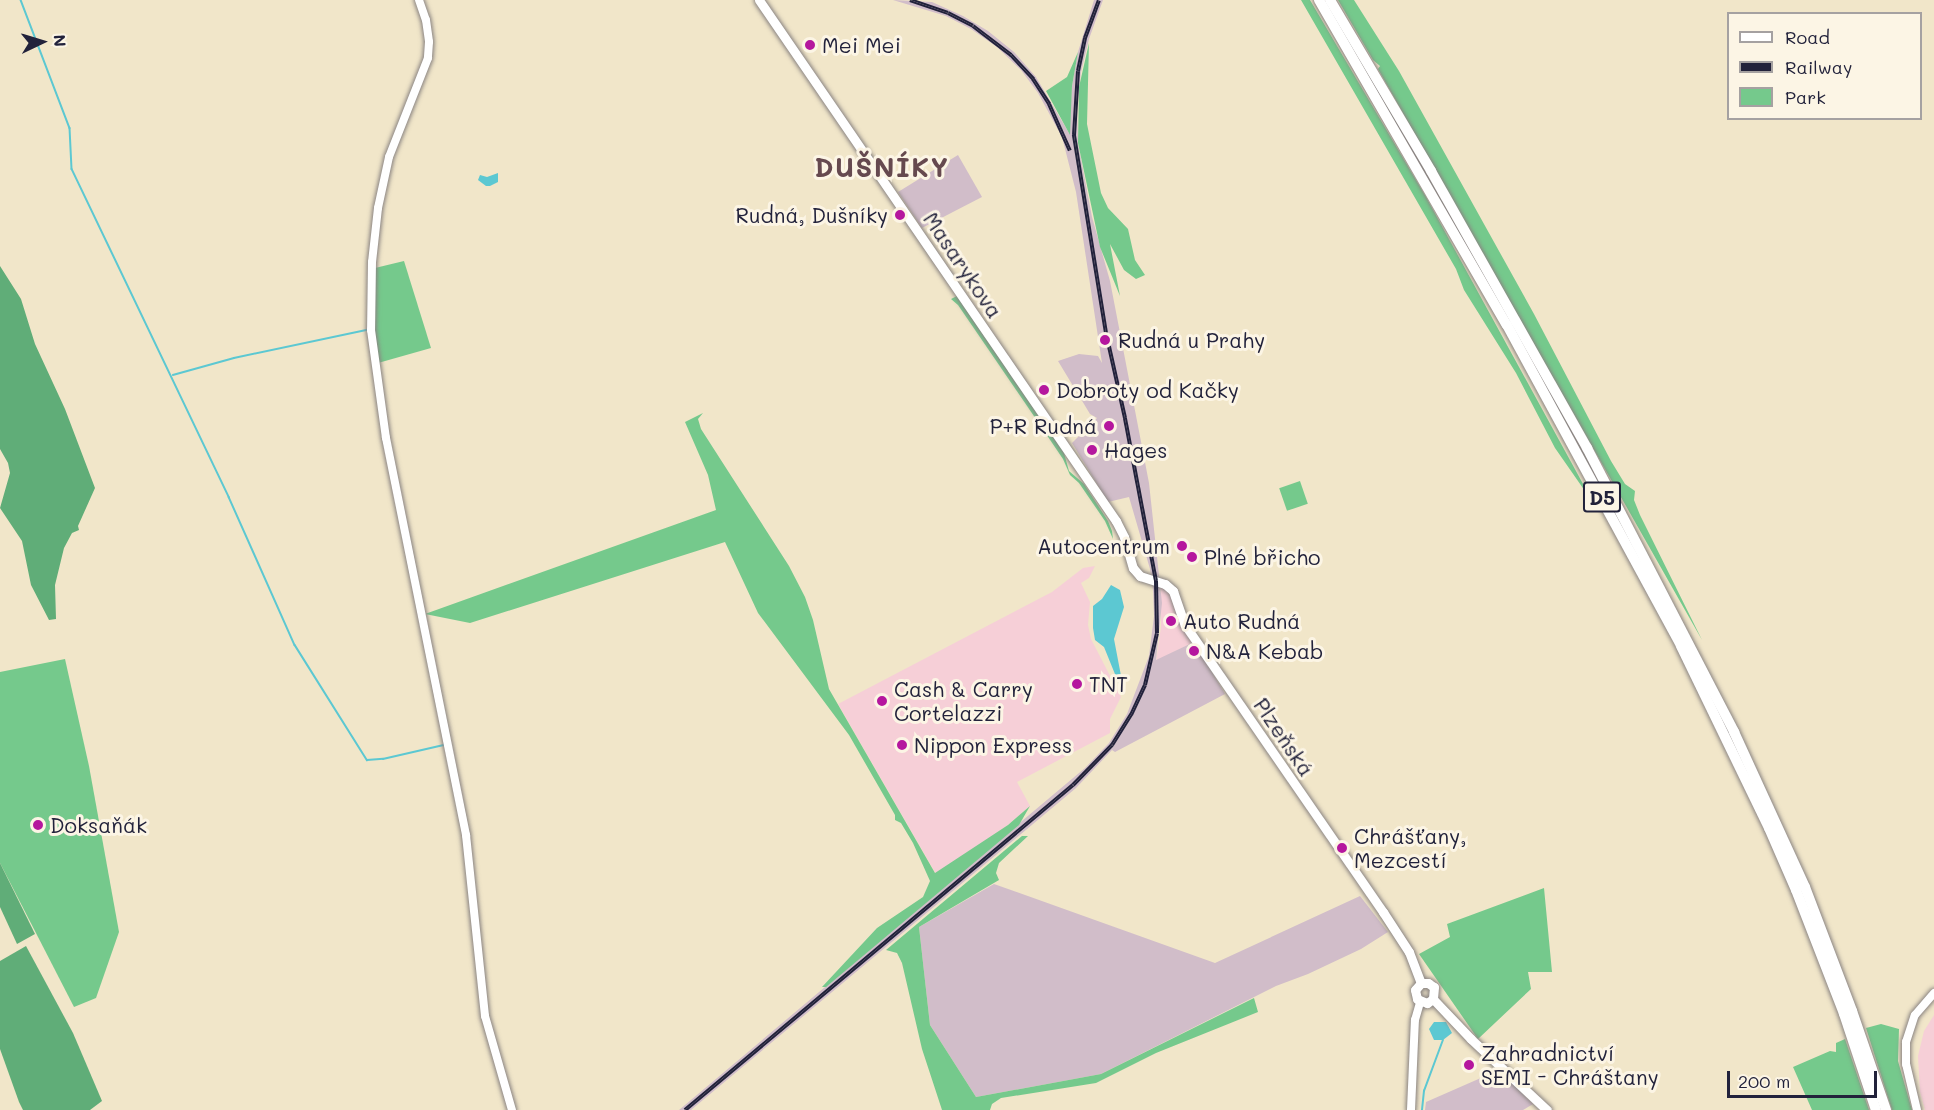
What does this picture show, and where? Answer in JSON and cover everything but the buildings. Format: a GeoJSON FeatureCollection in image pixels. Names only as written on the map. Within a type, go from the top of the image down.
{"type":"FeatureCollection","features":[{"type":"Feature","properties":{"kind":"highway","name":"D5"},"geometry":{"type":"LineString","coordinates":[[1319,0],[1507,325],[1682,646],[1769,828],[1848,1012]]}},
{"type":"Feature","properties":{"kind":"highway","name":"D5"},"geometry":{"type":"LineString","coordinates":[[1330,0],[1517,323],[1642,550],[1734,732],[1778,825],[1886,1110]]}},
{"type":"Feature","properties":{"kind":"highway","name":"D5"},"geometry":{"type":"LineString","coordinates":[[1860,1046],[1876,1110]]}},
{"type":"Feature","properties":{"kind":"main road","name":"Masarykova"},"geometry":{"type":"LineString","coordinates":[[759,0],[1116,521]]}},
{"type":"Feature","properties":{"kind":"main road","name":"Plzeňská"},"geometry":{"type":"LineString","coordinates":[[1116,521],[1124,537],[1133,568],[1140,576],[1165,585],[1173,591],[1185,625],[1389,922],[1412,958],[1421,983]]}},
{"type":"Feature","properties":{"kind":"main road","name":"Plzeňská"},"geometry":{"type":"LineString","coordinates":[[1421,983],[1428,983],[1434,987],[1433,999],[1471,1039],[1547,1110]]}},
{"type":"Feature","properties":{"kind":"main road","name":"Plzeňská"},"geometry":{"type":"LineString","coordinates":[[1420,1002],[1415,993],[1421,983]]}},
{"type":"Feature","properties":{"kind":"main road"},"geometry":{"type":"LineString","coordinates":[[1420,1002],[1427,1003],[1433,999]]}},
{"type":"Feature","properties":{"kind":"street"},"geometry":{"type":"LineString","coordinates":[[419,0],[426,20],[429,42],[428,58],[402,119],[389,157],[378,208],[372,261],[371,330],[386,438],[466,835],[485,1016],[512,1110]]}},
{"type":"Feature","properties":{"kind":"street"},"geometry":{"type":"LineString","coordinates":[[1917,1110],[1905,1052],[1911,1024],[1921,1007],[1934,993]]}},
{"type":"Feature","properties":{"kind":"street"},"geometry":{"type":"LineString","coordinates":[[1411,1110],[1415,1020],[1420,1002]]}},
{"type":"Feature","properties":{"kind":"shaded area"},"geometry":{"type":"Polygon","coordinates":[[[893,0],[932,2],[963,16],[988,31],[1014,52],[1036,77],[1069,133],[1072,86],[1078,52],[1094,0],[1103,0],[1089,39],[1081,72],[1077,106],[1078,143],[1092,217],[1110,281],[1149,483],[1162,603],[1156,660],[1194,642],[1225,694],[1115,752],[1112,750],[1076,788],[691,1110],[679,1110],[1085,768],[1109,743],[1127,714],[1149,656],[1154,616],[1153,590],[1150,569],[1129,497],[1108,502],[1072,443],[1097,418],[1090,414],[1058,361],[1079,354],[1098,356],[1102,363],[1076,192],[1062,137],[1038,93],[1021,70],[997,47],[971,29],[946,16],[893,0]]]}},
{"type":"Feature","properties":{"kind":"shaded area"},"geometry":{"type":"Polygon","coordinates":[[[958,155],[982,197],[922,228],[898,192],[958,155]]]}},
{"type":"Feature","properties":{"kind":"shaded area"},"geometry":{"type":"Polygon","coordinates":[[[1095,566],[1089,578],[1081,583],[1090,602],[1088,625],[1091,639],[1121,697],[1110,719],[1110,733],[1017,782],[1030,806],[1008,825],[936,874],[838,704],[1052,592],[1083,568],[1095,566]]]}},
{"type":"Feature","properties":{"kind":"shaded area","name":"Auto Rudná"},"geometry":{"type":"Polygon","coordinates":[[[1161,586],[1168,589],[1194,642],[1156,661],[1161,627],[1161,586]]]}},
{"type":"Feature","properties":{"kind":"shaded area"},"geometry":{"type":"Polygon","coordinates":[[[994,884],[1215,963],[1360,896],[1388,932],[1361,949],[1276,986],[1101,1074],[976,1097],[930,1025],[919,927],[994,884]]]}},
{"type":"Feature","properties":{"kind":"shaded area"},"geometry":{"type":"Polygon","coordinates":[[[1934,1015],[1934,1110],[1925,1110],[1920,1092],[1918,1056],[1924,1031],[1934,1015]]]}},
{"type":"Feature","properties":{"kind":"shaded area"},"geometry":{"type":"Polygon","coordinates":[[[1499,1070],[1533,1104],[1523,1110],[1425,1110],[1426,1102],[1499,1070]]]}},
{"type":"Feature","properties":{"kind":"green space"},"geometry":{"type":"Polygon","coordinates":[[[1301,0],[1310,0],[1426,197],[1594,504],[1555,448],[1516,373],[1464,290],[1456,269],[1301,0]]]}},
{"type":"Feature","properties":{"kind":"green space"},"geometry":{"type":"Polygon","coordinates":[[[1338,0],[1354,0],[1399,71],[1534,314],[1611,461],[1625,484],[1635,491],[1634,500],[1640,515],[1702,640],[1378,69],[1380,66],[1373,60],[1338,0]]]}},
{"type":"Feature","properties":{"kind":"green space"},"geometry":{"type":"Polygon","coordinates":[[[1089,43],[1087,124],[1101,193],[1108,208],[1128,229],[1135,260],[1145,275],[1136,279],[1124,270],[1110,244],[1120,296],[1100,247],[1078,143],[1079,87],[1089,43]]]}},
{"type":"Feature","properties":{"kind":"green space"},"geometry":{"type":"Polygon","coordinates":[[[1078,52],[1072,86],[1070,135],[1046,91],[1067,77],[1078,52]]]}},
{"type":"Feature","properties":{"kind":"green space"},"geometry":{"type":"Polygon","coordinates":[[[404,261],[431,348],[378,363],[373,313],[375,268],[404,261]]]}},
{"type":"Feature","properties":{"kind":"green space"},"geometry":{"type":"Polygon","coordinates":[[[0,266],[21,299],[35,344],[65,409],[95,488],[78,526],[79,530],[72,533],[64,548],[55,585],[56,619],[49,620],[31,585],[22,541],[0,508],[10,473],[8,463],[0,449],[0,266]]]}},
{"type":"Feature","properties":{"kind":"green space"},"geometry":{"type":"Polygon","coordinates":[[[957,296],[1064,453],[1069,471],[1084,484],[1108,521],[1113,539],[1105,521],[1079,483],[1070,475],[1063,459],[1038,422],[958,305],[951,299],[957,296]]]}},
{"type":"Feature","properties":{"kind":"green space"},"geometry":{"type":"Polygon","coordinates":[[[703,413],[698,419],[701,429],[789,566],[805,597],[813,620],[829,689],[935,873],[1008,825],[1030,806],[1019,825],[826,987],[822,987],[877,928],[923,897],[930,881],[913,843],[901,823],[895,820],[895,815],[849,735],[758,613],[725,542],[470,623],[425,614],[716,510],[708,475],[685,422],[703,413]]]}},
{"type":"Feature","properties":{"kind":"green space"},"geometry":{"type":"Polygon","coordinates":[[[1300,481],[1308,504],[1287,511],[1279,488],[1300,481]]]}},
{"type":"Feature","properties":{"kind":"green space"},"geometry":{"type":"Polygon","coordinates":[[[65,659],[89,766],[119,932],[96,998],[74,1007],[0,863],[0,672],[65,659]]]}},
{"type":"Feature","properties":{"kind":"green space"},"geometry":{"type":"Polygon","coordinates":[[[1022,836],[1028,836],[999,863],[996,873],[999,880],[919,927],[930,1025],[976,1097],[1101,1074],[1254,998],[1258,1012],[1156,1053],[1096,1083],[1001,1098],[992,1104],[990,1110],[942,1110],[922,1049],[902,963],[897,953],[886,950],[1022,836]]]}},
{"type":"Feature","properties":{"kind":"green space"},"geometry":{"type":"Polygon","coordinates":[[[0,863],[35,934],[17,944],[0,907],[0,863]]]}},
{"type":"Feature","properties":{"kind":"green space"},"geometry":{"type":"Polygon","coordinates":[[[1544,888],[1552,972],[1528,972],[1531,989],[1478,1039],[1419,954],[1450,937],[1447,924],[1544,888]]]}},
{"type":"Feature","properties":{"kind":"green space"},"geometry":{"type":"Polygon","coordinates":[[[26,946],[73,1033],[102,1101],[90,1110],[23,1110],[19,1102],[0,1049],[0,961],[26,946]]]}},
{"type":"Feature","properties":{"kind":"green space"},"geometry":{"type":"Polygon","coordinates":[[[1881,1024],[1899,1029],[1898,1061],[1912,1110],[1892,1110],[1866,1028],[1881,1024]]]}},
{"type":"Feature","properties":{"kind":"green space"},"geometry":{"type":"Polygon","coordinates":[[[1845,1039],[1869,1110],[1812,1110],[1793,1067],[1830,1051],[1836,1052],[1836,1043],[1845,1039]]]}},
{"type":"Feature","properties":{"kind":"water"},"geometry":{"type":"Polygon","coordinates":[[[498,173],[498,182],[490,186],[478,180],[480,175],[487,177],[498,173]]]}},
{"type":"Feature","properties":{"kind":"water"},"geometry":{"type":"Polygon","coordinates":[[[1111,585],[1120,590],[1124,607],[1114,639],[1122,681],[1119,684],[1104,647],[1095,640],[1093,628],[1093,606],[1102,599],[1111,585]]]}},
{"type":"Feature","properties":{"kind":"water"},"geometry":{"type":"Polygon","coordinates":[[[1434,1022],[1446,1022],[1452,1033],[1443,1040],[1434,1040],[1429,1029],[1434,1022]]]}},
{"type":"Feature","properties":{"kind":"waterway"},"geometry":{"type":"LineString","coordinates":[[21,0],[70,128],[72,169],[229,497],[295,645],[367,760],[383,759],[444,745]]}},
{"type":"Feature","properties":{"kind":"waterway"},"geometry":{"type":"LineString","coordinates":[[173,375],[234,358],[367,330]]}},
{"type":"Feature","properties":{"kind":"waterway"},"geometry":{"type":"LineString","coordinates":[[1422,1110],[1424,1091],[1443,1040]]}},
{"type":"Feature","properties":{"kind":"railway"},"geometry":{"type":"LineString","coordinates":[[910,0],[948,13],[973,26],[1011,55],[1033,79],[1049,104],[1070,151]]}},
{"type":"Feature","properties":{"kind":"railway"},"geometry":{"type":"LineString","coordinates":[[685,1110],[1073,785],[1112,745],[1131,715],[1145,685],[1157,633],[1156,581],[1125,418],[1106,333],[1074,135],[1078,71],[1085,38],[1099,0]]}},
{"type":"Feature","properties":{"kind":"place","name":"Mei Mei"},"geometry":{"type":"Point","coordinates":[810,45]}},
{"type":"Feature","properties":{"kind":"place","name":"Rudná, Dušníky"},"geometry":{"type":"Point","coordinates":[900,215]}},
{"type":"Feature","properties":{"kind":"place","name":"Rudná u Prahy"},"geometry":{"type":"Point","coordinates":[1105,340]}},
{"type":"Feature","properties":{"kind":"place","name":"Dobroty od Kačky"},"geometry":{"type":"Point","coordinates":[1044,390]}},
{"type":"Feature","properties":{"kind":"place","name":"P+R Rudná"},"geometry":{"type":"Point","coordinates":[1109,426]}},
{"type":"Feature","properties":{"kind":"place","name":"Hages"},"geometry":{"type":"Point","coordinates":[1092,450]}},
{"type":"Feature","properties":{"kind":"place","name":"Autocentrum"},"geometry":{"type":"Point","coordinates":[1182,546]}},
{"type":"Feature","properties":{"kind":"place","name":"Plné břicho"},"geometry":{"type":"Point","coordinates":[1192,557]}},
{"type":"Feature","properties":{"kind":"place","name":"Auto Rudná"},"geometry":{"type":"Point","coordinates":[1171,621]}},
{"type":"Feature","properties":{"kind":"place","name":"N&A Kebab"},"geometry":{"type":"Point","coordinates":[1194,651]}},
{"type":"Feature","properties":{"kind":"place","name":"TNT"},"geometry":{"type":"Point","coordinates":[1077,684]}},
{"type":"Feature","properties":{"kind":"place","name":"Cash & Carry Cortelazzi"},"geometry":{"type":"Point","coordinates":[882,701]}},
{"type":"Feature","properties":{"kind":"place","name":"Nippon Express"},"geometry":{"type":"Point","coordinates":[902,745]}},
{"type":"Feature","properties":{"kind":"place","name":"Doksaňák"},"geometry":{"type":"Point","coordinates":[38,825]}},
{"type":"Feature","properties":{"kind":"place","name":"Chrášťany, Mezcestí"},"geometry":{"type":"Point","coordinates":[1342,848]}},
{"type":"Feature","properties":{"kind":"place","name":"Zahradnictví SEMI - Chráštany"},"geometry":{"type":"Point","coordinates":[1469,1065]}},
{"type":"Feature","properties":{"kind":"district","name":"DUŠNÍKY"},"geometry":{"type":"Point","coordinates":[882,167]}}]}
